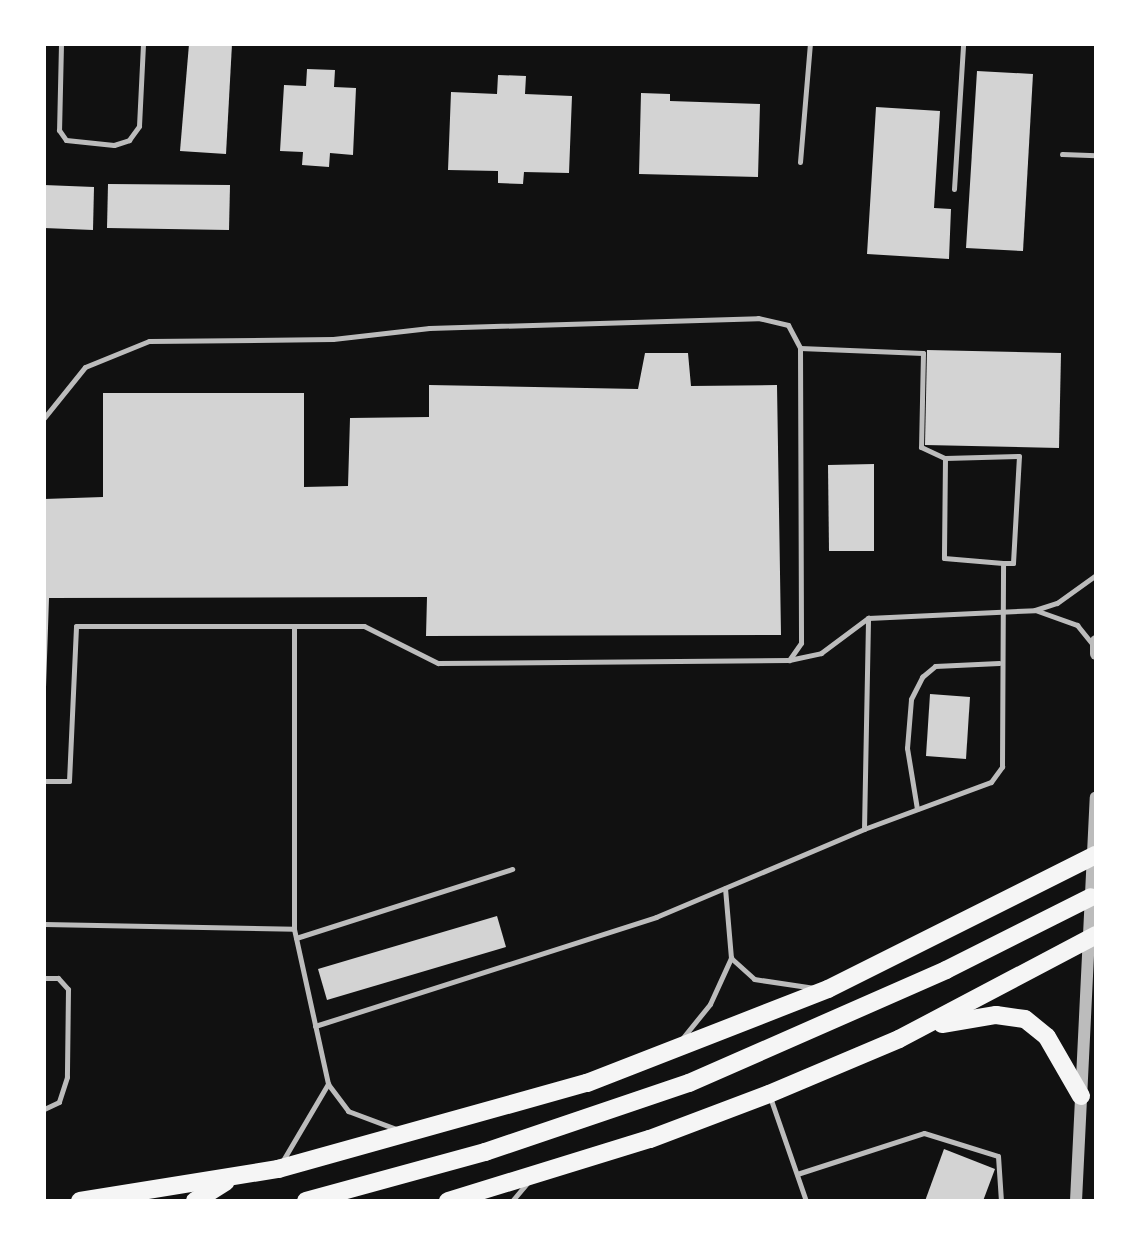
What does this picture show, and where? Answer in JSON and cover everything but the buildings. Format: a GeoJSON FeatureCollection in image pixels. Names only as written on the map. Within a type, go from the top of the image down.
{"type":"FeatureCollection","features":[{"type":"Feature","properties":{"kind":"main road"},"geometry":{"type":"LineString","coordinates":[[80,1201],[278,1169],[414,1135],[667,1056],[828,989],[1094,856]]}},
{"type":"Feature","properties":{"kind":"main road"},"geometry":{"type":"LineString","coordinates":[[306,1201],[485,1152],[689,1083],[946,970],[1091,897]]}},
{"type":"Feature","properties":{"kind":"main road"},"geometry":{"type":"LineString","coordinates":[[448,1201],[534,1177],[769,1094],[925,1026],[1093,937]]}},
{"type":"Feature","properties":{"kind":"main road"},"geometry":{"type":"LineString","coordinates":[[925,1026],[996,1015],[1025,1019],[1046,1037],[1081,1096]]}},
{"type":"Feature","properties":{"kind":"main road"},"geometry":{"type":"LineString","coordinates":[[195,1201],[231,1178]]}},
{"type":"Feature","properties":{"kind":"street"},"geometry":{"type":"LineString","coordinates":[[1096,641],[1096,651]]}},
{"type":"Feature","properties":{"kind":"street"},"geometry":{"type":"LineString","coordinates":[[1076,1201],[1093,937],[1091,897],[1096,797]]}},
{"type":"Feature","properties":{"kind":"lane"},"geometry":{"type":"LineString","coordinates":[[61,44],[59,130],[65,140],[114,145],[129,140],[139,126],[142,44]]}},
{"type":"Feature","properties":{"kind":"lane"},"geometry":{"type":"LineString","coordinates":[[800,162],[810,44]]}},
{"type":"Feature","properties":{"kind":"lane"},"geometry":{"type":"LineString","coordinates":[[954,189],[963,44]]}},
{"type":"Feature","properties":{"kind":"lane"},"geometry":{"type":"LineString","coordinates":[[1062,154],[1096,155]]}},
{"type":"Feature","properties":{"kind":"lane"},"geometry":{"type":"LineString","coordinates":[[44,418],[85,367],[149,341],[333,339],[429,328],[758,318],[788,325],[800,348],[801,643],[789,660]]}},
{"type":"Feature","properties":{"kind":"lane"},"geometry":{"type":"LineString","coordinates":[[800,348],[923,353],[921,447],[945,458],[1019,456],[1013,563],[944,558],[945,458]]}},
{"type":"Feature","properties":{"kind":"lane"},"geometry":{"type":"LineString","coordinates":[[316,1026],[725,888],[863,830],[991,782],[1002,766],[999,663],[1003,563]]}},
{"type":"Feature","properties":{"kind":"lane"},"geometry":{"type":"LineString","coordinates":[[44,781],[69,781],[76,626],[364,626],[438,663],[789,660],[821,653],[868,618],[1035,610],[1057,603],[1096,575]]}},
{"type":"Feature","properties":{"kind":"lane"},"geometry":{"type":"LineString","coordinates":[[1035,610],[1077,625],[1096,651]]}},
{"type":"Feature","properties":{"kind":"lane"},"geometry":{"type":"LineString","coordinates":[[863,830],[868,618]]}},
{"type":"Feature","properties":{"kind":"lane"},"geometry":{"type":"LineString","coordinates":[[294,626],[294,929],[328,1084],[348,1111],[414,1135]]}},
{"type":"Feature","properties":{"kind":"lane"},"geometry":{"type":"LineString","coordinates":[[917,809],[907,748],[911,699],[922,677],[935,666],[999,663]]}},
{"type":"Feature","properties":{"kind":"lane"},"geometry":{"type":"LineString","coordinates":[[296,938],[512,869]]}},
{"type":"Feature","properties":{"kind":"lane"},"geometry":{"type":"LineString","coordinates":[[667,1056],[710,1004],[731,958],[725,888]]}},
{"type":"Feature","properties":{"kind":"lane"},"geometry":{"type":"LineString","coordinates":[[44,924],[294,929]]}},
{"type":"Feature","properties":{"kind":"lane"},"geometry":{"type":"LineString","coordinates":[[731,958],[754,979],[828,989]]}},
{"type":"Feature","properties":{"kind":"lane"},"geometry":{"type":"LineString","coordinates":[[44,978],[58,978],[68,989],[67,1077],[59,1102],[44,1109]]}},
{"type":"Feature","properties":{"kind":"lane"},"geometry":{"type":"LineString","coordinates":[[278,1169],[328,1084]]}},
{"type":"Feature","properties":{"kind":"lane"},"geometry":{"type":"LineString","coordinates":[[769,1094],[806,1201]]}},
{"type":"Feature","properties":{"kind":"lane"},"geometry":{"type":"LineString","coordinates":[[797,1174],[924,1133],[998,1156],[1001,1201]]}},
{"type":"Feature","properties":{"kind":"lane"},"geometry":{"type":"LineString","coordinates":[[512,1201],[534,1177]]}}]}
